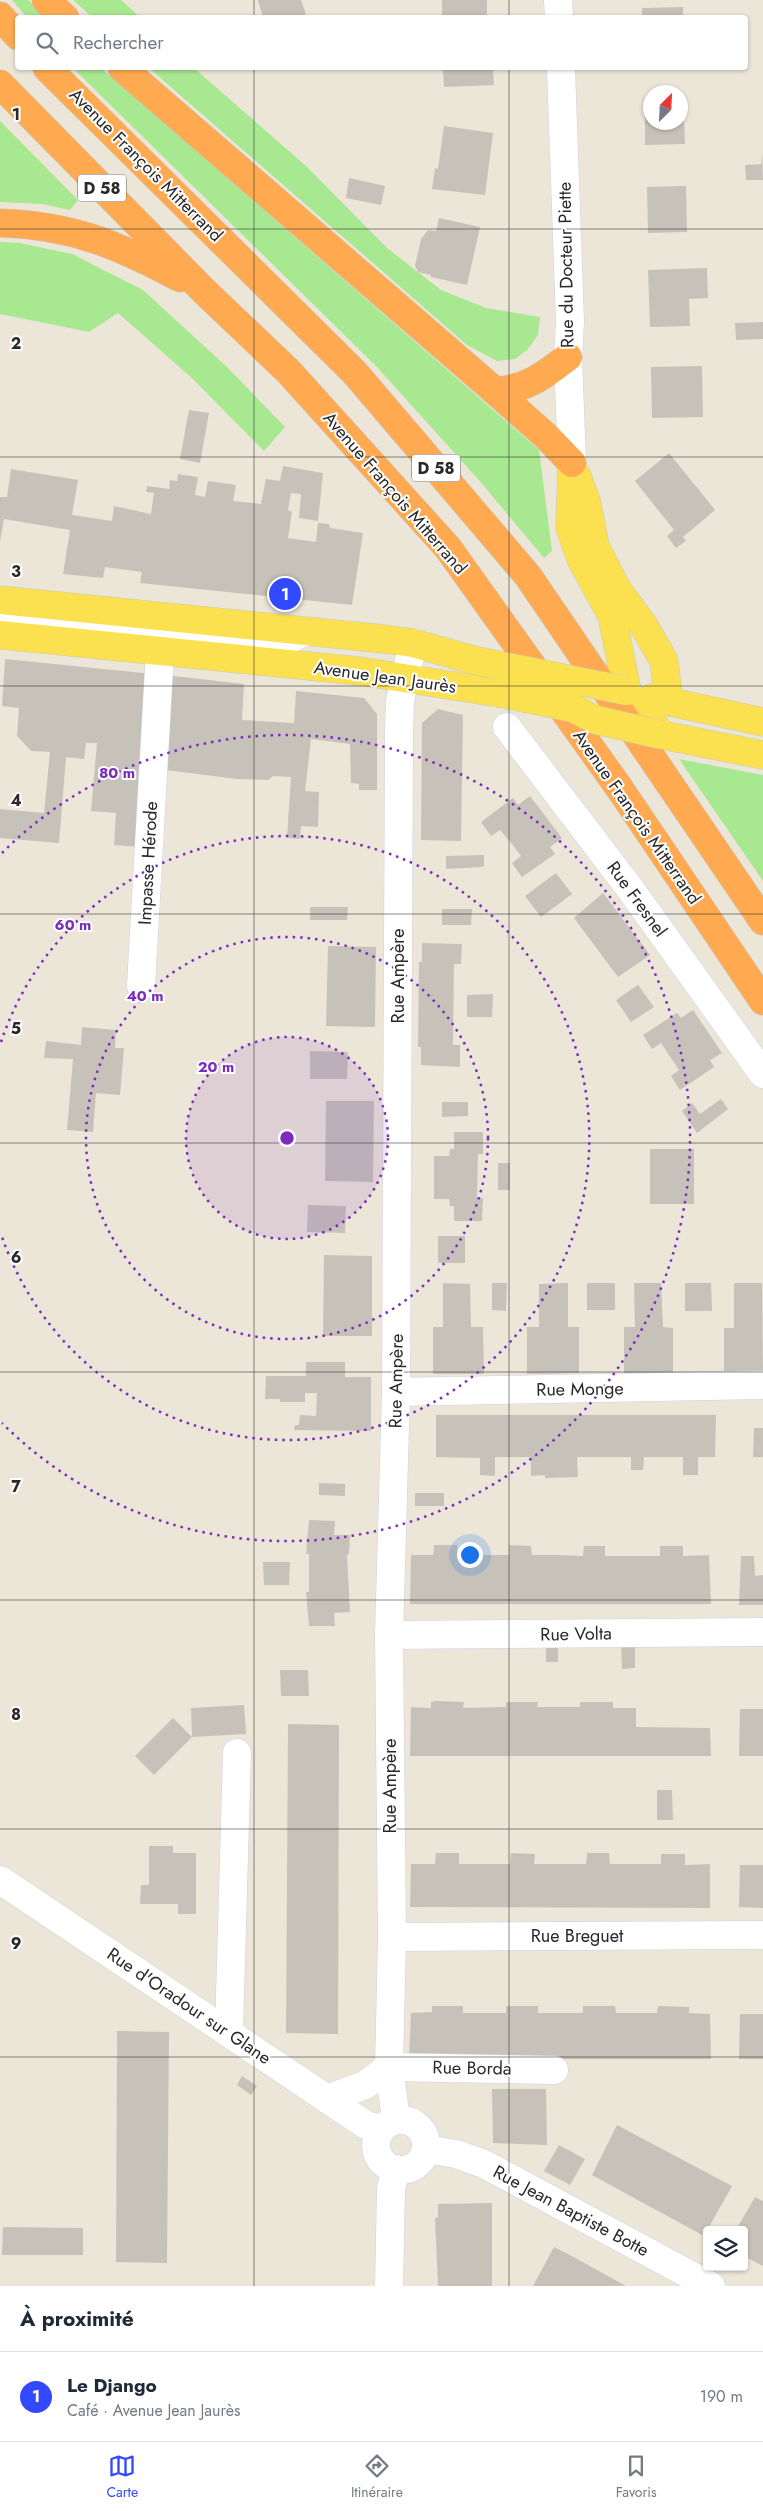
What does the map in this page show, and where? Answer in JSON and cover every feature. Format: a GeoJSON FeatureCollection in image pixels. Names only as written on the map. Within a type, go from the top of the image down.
{"type":"FeatureCollection","features":[{"type":"Feature","properties":{"kind":"highway"},"geometry":{"type":"LineString","coordinates":[[46,0],[63,15]]}},
{"type":"Feature","properties":{"kind":"highway"},"geometry":{"type":"LineString","coordinates":[[0,16],[15,33]]}},
{"type":"Feature","properties":{"kind":"highway","name":"Avenue François Mitterrand"},"geometry":{"type":"LineString","coordinates":[[49,70],[354,373],[528,576],[763,921]]}},
{"type":"Feature","properties":{"kind":"highway"},"geometry":{"type":"LineString","coordinates":[[124,70],[495,391],[547,437],[572,463]]}},
{"type":"Feature","properties":{"kind":"highway","name":"Avenue François Mitterrand"},"geometry":{"type":"LineString","coordinates":[[0,84],[204,291],[289,372],[448,548],[620,789],[763,1002]]}},
{"type":"Feature","properties":{"kind":"highway"},"geometry":{"type":"LineString","coordinates":[[0,223],[60,228],[96,239],[128,251],[204,291]]}},
{"type":"Feature","properties":{"kind":"highway"},"geometry":{"type":"LineString","coordinates":[[495,391],[509,391],[526,386],[568,357]]}},
{"type":"Feature","properties":{"kind":"main road","name":"Rue du Docteur Piette"},"geometry":{"type":"LineString","coordinates":[[572,463],[570,528],[581,559],[612,616],[627,691]]}},
{"type":"Feature","properties":{"kind":"main road","name":"Rue du Docteur Piette"},"geometry":{"type":"LineString","coordinates":[[572,463],[587,504],[596,546],[617,589],[644,626],[664,661],[660,718]]}},
{"type":"Feature","properties":{"kind":"main road","name":"Avenue Jean Jaurès"},"geometry":{"type":"LineString","coordinates":[[0,600],[413,643],[473,660],[627,691]]}},
{"type":"Feature","properties":{"kind":"main road","name":"Avenue Jean Jaurès"},"geometry":{"type":"LineString","coordinates":[[0,635],[407,677],[573,708],[596,720],[660,718],[763,722]]}},
{"type":"Feature","properties":{"kind":"main road"},"geometry":{"type":"LineString","coordinates":[[627,691],[660,718]]}},
{"type":"Feature","properties":{"kind":"main road","name":"Avenue Jean Jaurès"},"geometry":{"type":"LineString","coordinates":[[660,718],[763,755]]}},
{"type":"Feature","properties":{"kind":"street"},"geometry":{"type":"LineString","coordinates":[[558,0],[559,15]]}},
{"type":"Feature","properties":{"kind":"street","name":"Rue du Docteur Piette"},"geometry":{"type":"LineString","coordinates":[[560,70],[570,322],[568,357],[572,463]]}},
{"type":"Feature","properties":{"kind":"street"},"geometry":{"type":"LineString","coordinates":[[0,615],[279,644],[305,632]]}},
{"type":"Feature","properties":{"kind":"street","name":"Rue Ampère"},"geometry":{"type":"LineString","coordinates":[[388,2124],[392,1937],[389,1635],[396,1392],[399,732],[400,701],[407,677],[413,643]]}},
{"type":"Feature","properties":{"kind":"street","name":"Impasse Hérode"},"geometry":{"type":"LineString","coordinates":[[141,986],[160,651]]}},
{"type":"Feature","properties":{"kind":"street","name":"Rue Fresnel"},"geometry":{"type":"LineString","coordinates":[[507,727],[631,890],[763,1074]]}},
{"type":"Feature","properties":{"kind":"street","name":"Rue Monge"},"geometry":{"type":"LineString","coordinates":[[396,1392],[763,1385]]}},
{"type":"Feature","properties":{"kind":"street","name":"Rue Volta"},"geometry":{"type":"LineString","coordinates":[[389,1635],[763,1632]]}},
{"type":"Feature","properties":{"kind":"street"},"geometry":{"type":"LineString","coordinates":[[229,2031],[237,1753]]}},
{"type":"Feature","properties":{"kind":"street","name":"Rue d'Oradour sur Glane"},"geometry":{"type":"LineString","coordinates":[[0,1880],[366,2124],[388,2124]]}},
{"type":"Feature","properties":{"kind":"street","name":"Rue Breguet"},"geometry":{"type":"LineString","coordinates":[[392,1937],[763,1935]]}},
{"type":"Feature","properties":{"kind":"street"},"geometry":{"type":"LineString","coordinates":[[327,2099],[365,2085],[389,2067]]}},
{"type":"Feature","properties":{"kind":"street","name":"Rue Borda"},"geometry":{"type":"LineString","coordinates":[[389,2067],[554,2070]]}},
{"type":"Feature","properties":{"kind":"street"},"geometry":{"type":"LineString","coordinates":[[408,2120],[419,2126],[425,2137],[426,2149],[416,2166],[406,2170],[396,2170],[386,2165],[379,2158],[376,2138],[388,2124],[408,2120]]}},
{"type":"Feature","properties":{"kind":"street","name":"Rue Jean Baptiste Botte"},"geometry":{"type":"LineString","coordinates":[[426,2149],[456,2154],[484,2164],[711,2286]]}},
{"type":"Feature","properties":{"kind":"street"},"geometry":{"type":"LineString","coordinates":[[389,2286],[391,2189],[396,2170]]}},
{"type":"Feature","properties":{"kind":"green space"},"geometry":{"type":"Polygon","coordinates":[[[12,0],[28,0],[45,15],[25,15],[12,0]]]}},
{"type":"Feature","properties":{"kind":"green space"},"geometry":{"type":"Polygon","coordinates":[[[73,0],[121,0],[138,15],[90,15],[73,0]]]}},
{"type":"Feature","properties":{"kind":"green space"},"geometry":{"type":"Polygon","coordinates":[[[75,70],[103,70],[539,450],[552,551],[544,558],[478,479],[376,366],[75,70]]]}},
{"type":"Feature","properties":{"kind":"green space"},"geometry":{"type":"Polygon","coordinates":[[[151,70],[196,70],[307,167],[387,248],[441,290],[486,308],[540,317],[538,335],[527,350],[515,359],[497,361],[467,345],[151,70]]]}},
{"type":"Feature","properties":{"kind":"green space"},"geometry":{"type":"Polygon","coordinates":[[[0,121],[78,200],[70,210],[42,204],[0,202],[0,121]]]}},
{"type":"Feature","properties":{"kind":"green space"},"geometry":{"type":"Polygon","coordinates":[[[0,242],[20,243],[72,254],[143,290],[227,367],[285,427],[264,451],[193,379],[118,313],[89,332],[0,314],[0,242]]]}},
{"type":"Feature","properties":{"kind":"green space"},"geometry":{"type":"Polygon","coordinates":[[[679,759],[763,775],[763,881],[679,759]]]}},
{"type":"Feature","properties":{"kind":"building"},"geometry":{"type":"Polygon","coordinates":[[[258,0],[301,0],[306,14],[303,15],[262,15],[258,0]]]}},
{"type":"Feature","properties":{"kind":"building"},"geometry":{"type":"Polygon","coordinates":[[[442,0],[487,0],[487,15],[442,15],[442,0]]]}},
{"type":"Feature","properties":{"kind":"building"},"geometry":{"type":"Polygon","coordinates":[[[683,7],[683,15],[642,15],[642,8],[683,7]]]}},
{"type":"Feature","properties":{"kind":"building"},"geometry":{"type":"Polygon","coordinates":[[[443,70],[493,70],[494,85],[444,87],[443,70]]]}},
{"type":"Feature","properties":{"kind":"building"},"geometry":{"type":"Polygon","coordinates":[[[444,126],[493,133],[485,195],[432,189],[435,168],[438,169],[444,126]]]}},
{"type":"Feature","properties":{"kind":"building"},"geometry":{"type":"Polygon","coordinates":[[[645,130],[684,130],[685,144],[645,145],[645,130]]]}},
{"type":"Feature","properties":{"kind":"building"},"geometry":{"type":"Polygon","coordinates":[[[762,153],[763,180],[746,180],[745,165],[761,164],[762,153]]]}},
{"type":"Feature","properties":{"kind":"building"},"geometry":{"type":"Polygon","coordinates":[[[349,178],[385,186],[381,205],[346,198],[349,178]]]}},
{"type":"Feature","properties":{"kind":"building"},"geometry":{"type":"Polygon","coordinates":[[[686,186],[687,232],[648,233],[647,187],[686,186]]]}},
{"type":"Feature","properties":{"kind":"building"},"geometry":{"type":"Polygon","coordinates":[[[439,218],[480,227],[467,285],[431,277],[431,275],[418,272],[415,266],[421,239],[428,230],[436,231],[439,218]]]}},
{"type":"Feature","properties":{"kind":"building"},"geometry":{"type":"Polygon","coordinates":[[[707,268],[708,298],[689,299],[690,326],[650,327],[648,270],[707,268]]]}},
{"type":"Feature","properties":{"kind":"building"},"geometry":{"type":"Polygon","coordinates":[[[763,322],[763,339],[736,340],[735,323],[763,322]]]}},
{"type":"Feature","properties":{"kind":"building"},"geometry":{"type":"Polygon","coordinates":[[[702,366],[703,417],[652,418],[651,367],[702,366]]]}},
{"type":"Feature","properties":{"kind":"building"},"geometry":{"type":"Polygon","coordinates":[[[189,410],[209,413],[200,463],[180,459],[189,410]]]}},
{"type":"Feature","properties":{"kind":"building"},"geometry":{"type":"Polygon","coordinates":[[[669,453],[715,510],[683,537],[686,541],[676,548],[667,536],[674,530],[635,481],[669,453]]]}},
{"type":"Feature","properties":{"kind":"building"},"geometry":{"type":"Polygon","coordinates":[[[283,466],[323,473],[318,521],[299,518],[301,494],[291,493],[288,510],[292,512],[288,538],[316,542],[318,523],[329,524],[330,528],[363,533],[352,605],[140,583],[142,572],[105,567],[103,578],[63,574],[70,530],[4,519],[0,542],[0,497],[7,497],[11,469],[78,480],[72,515],[112,521],[114,506],[151,514],[154,493],[146,492],[147,486],[169,489],[170,480],[177,481],[178,474],[198,477],[195,495],[205,497],[208,481],[236,485],[233,501],[261,504],[266,479],[280,481],[283,466]]]}},
{"type":"Feature","properties":{"kind":"building"},"geometry":{"type":"Polygon","coordinates":[[[5,659],[153,674],[139,847],[114,845],[116,813],[91,811],[97,743],[86,743],[84,759],[66,757],[59,843],[0,838],[0,809],[44,813],[50,752],[31,751],[17,736],[19,708],[2,706],[5,659]]]}},
{"type":"Feature","properties":{"kind":"building"},"geometry":{"type":"Polygon","coordinates":[[[165,675],[244,684],[242,720],[294,723],[296,691],[364,698],[377,714],[377,790],[359,790],[359,784],[351,783],[350,744],[311,739],[305,791],[319,792],[318,827],[301,826],[300,839],[287,838],[291,777],[273,776],[269,780],[237,779],[158,769],[165,675]]]}},
{"type":"Feature","properties":{"kind":"building"},"geometry":{"type":"Polygon","coordinates":[[[438,709],[463,715],[461,841],[421,840],[422,723],[438,709]]]}},
{"type":"Feature","properties":{"kind":"building"},"geometry":{"type":"Polygon","coordinates":[[[530,796],[562,838],[550,847],[555,854],[522,877],[512,863],[521,856],[500,830],[491,836],[481,822],[513,798],[518,805],[530,796]]]}},
{"type":"Feature","properties":{"kind":"building"},"geometry":{"type":"Polygon","coordinates":[[[484,855],[484,866],[482,867],[446,869],[446,856],[484,855]]]}},
{"type":"Feature","properties":{"kind":"building"},"geometry":{"type":"Polygon","coordinates":[[[556,873],[572,894],[541,917],[525,896],[556,873]]]}},
{"type":"Feature","properties":{"kind":"building"},"geometry":{"type":"Polygon","coordinates":[[[603,893],[650,955],[618,977],[574,918],[603,893]]]}},
{"type":"Feature","properties":{"kind":"building"},"geometry":{"type":"Polygon","coordinates":[[[310,907],[348,907],[347,920],[310,920],[310,907]]]}},
{"type":"Feature","properties":{"kind":"building"},"geometry":{"type":"Polygon","coordinates":[[[442,909],[472,909],[471,925],[442,925],[442,909]]]}},
{"type":"Feature","properties":{"kind":"building"},"geometry":{"type":"Polygon","coordinates":[[[422,943],[462,944],[461,964],[454,964],[453,1045],[460,1045],[460,1067],[421,1065],[421,1047],[418,1047],[419,962],[422,962],[422,943]]]}},
{"type":"Feature","properties":{"kind":"building"},"geometry":{"type":"Polygon","coordinates":[[[328,946],[376,947],[375,1027],[326,1026],[328,946]]]}},
{"type":"Feature","properties":{"kind":"building"},"geometry":{"type":"Polygon","coordinates":[[[638,985],[654,1007],[631,1022],[616,1000],[638,985]]]}},
{"type":"Feature","properties":{"kind":"building"},"geometry":{"type":"Polygon","coordinates":[[[493,994],[492,1017],[467,1017],[467,995],[493,994]]]}},
{"type":"Feature","properties":{"kind":"building"},"geometry":{"type":"Polygon","coordinates":[[[693,1010],[722,1053],[710,1060],[714,1067],[680,1090],[671,1076],[679,1070],[661,1043],[652,1049],[643,1035],[677,1013],[681,1018],[693,1010]]]}},
{"type":"Feature","properties":{"kind":"building"},"geometry":{"type":"Polygon","coordinates":[[[82,1027],[116,1030],[115,1048],[124,1048],[120,1095],[96,1093],[93,1132],[67,1130],[73,1059],[44,1058],[46,1041],[81,1045],[82,1027]]]}},
{"type":"Feature","properties":{"kind":"building"},"geometry":{"type":"Polygon","coordinates":[[[310,1051],[348,1052],[347,1079],[310,1079],[310,1051]]]}},
{"type":"Feature","properties":{"kind":"building"},"geometry":{"type":"Polygon","coordinates":[[[721,1099],[728,1109],[697,1133],[682,1111],[692,1103],[700,1114],[721,1099]]]}},
{"type":"Feature","properties":{"kind":"building"},"geometry":{"type":"Polygon","coordinates":[[[326,1101],[374,1101],[373,1182],[325,1181],[326,1101]]]}},
{"type":"Feature","properties":{"kind":"building"},"geometry":{"type":"Polygon","coordinates":[[[442,1102],[468,1102],[468,1116],[442,1117],[442,1102]]]}},
{"type":"Feature","properties":{"kind":"building"},"geometry":{"type":"Polygon","coordinates":[[[454,1132],[483,1132],[483,1154],[478,1154],[477,1198],[483,1198],[482,1221],[454,1221],[454,1206],[450,1206],[449,1199],[434,1199],[434,1156],[449,1156],[450,1149],[454,1149],[454,1132]]]}},
{"type":"Feature","properties":{"kind":"building"},"geometry":{"type":"Polygon","coordinates":[[[650,1149],[694,1149],[694,1204],[650,1204],[650,1149]]]}},
{"type":"Feature","properties":{"kind":"building"},"geometry":{"type":"Polygon","coordinates":[[[498,1163],[510,1163],[510,1190],[498,1190],[498,1163]]]}},
{"type":"Feature","properties":{"kind":"building"},"geometry":{"type":"Polygon","coordinates":[[[308,1205],[346,1206],[345,1233],[307,1232],[308,1205]]]}},
{"type":"Feature","properties":{"kind":"building"},"geometry":{"type":"Polygon","coordinates":[[[438,1236],[465,1236],[465,1263],[438,1263],[438,1236]]]}},
{"type":"Feature","properties":{"kind":"building"},"geometry":{"type":"Polygon","coordinates":[[[324,1255],[372,1256],[372,1336],[323,1336],[324,1255]]]}},
{"type":"Feature","properties":{"kind":"building"},"geometry":{"type":"Polygon","coordinates":[[[443,1283],[470,1284],[471,1327],[483,1327],[484,1374],[433,1374],[433,1327],[443,1327],[443,1283]]]}},
{"type":"Feature","properties":{"kind":"building"},"geometry":{"type":"Polygon","coordinates":[[[492,1283],[507,1283],[506,1311],[492,1310],[492,1283]]]}},
{"type":"Feature","properties":{"kind":"building"},"geometry":{"type":"Polygon","coordinates":[[[568,1283],[568,1327],[579,1327],[579,1373],[527,1374],[527,1327],[539,1327],[539,1284],[568,1283]]]}},
{"type":"Feature","properties":{"kind":"building"},"geometry":{"type":"Polygon","coordinates":[[[587,1283],[615,1283],[615,1310],[587,1310],[587,1283]]]}},
{"type":"Feature","properties":{"kind":"building"},"geometry":{"type":"Polygon","coordinates":[[[634,1283],[661,1283],[663,1327],[673,1328],[673,1373],[624,1373],[624,1327],[635,1327],[634,1283]]]}},
{"type":"Feature","properties":{"kind":"building"},"geometry":{"type":"Polygon","coordinates":[[[685,1283],[711,1283],[712,1311],[685,1311],[685,1283]]]}},
{"type":"Feature","properties":{"kind":"building"},"geometry":{"type":"Polygon","coordinates":[[[734,1283],[762,1283],[763,1373],[724,1373],[724,1328],[734,1328],[734,1283]]]}},
{"type":"Feature","properties":{"kind":"building"},"geometry":{"type":"Polygon","coordinates":[[[306,1362],[345,1362],[345,1377],[371,1377],[371,1431],[294,1430],[295,1425],[299,1425],[300,1415],[316,1416],[317,1393],[305,1393],[305,1402],[280,1402],[280,1399],[265,1399],[266,1376],[306,1376],[306,1362]]]}},
{"type":"Feature","properties":{"kind":"building"},"geometry":{"type":"Polygon","coordinates":[[[436,1415],[716,1415],[715,1457],[698,1457],[698,1475],[683,1475],[683,1457],[644,1457],[643,1470],[631,1470],[631,1457],[577,1457],[578,1477],[545,1478],[545,1475],[531,1476],[531,1457],[495,1457],[495,1476],[480,1475],[480,1458],[436,1457],[436,1415]]]}},
{"type":"Feature","properties":{"kind":"building"},"geometry":{"type":"Polygon","coordinates":[[[754,1428],[763,1428],[763,1457],[753,1457],[754,1428]]]}},
{"type":"Feature","properties":{"kind":"building"},"geometry":{"type":"Polygon","coordinates":[[[319,1483],[345,1484],[345,1496],[319,1495],[319,1483]]]}},
{"type":"Feature","properties":{"kind":"building"},"geometry":{"type":"Polygon","coordinates":[[[415,1493],[444,1493],[444,1506],[415,1506],[415,1493]]]}},
{"type":"Feature","properties":{"kind":"building"},"geometry":{"type":"Polygon","coordinates":[[[309,1520],[335,1521],[334,1535],[350,1535],[349,1554],[347,1555],[350,1612],[334,1613],[335,1626],[309,1626],[306,1592],[309,1592],[309,1554],[306,1554],[309,1520]]]}},
{"type":"Feature","properties":{"kind":"building"},"geometry":{"type":"Polygon","coordinates":[[[434,1545],[457,1545],[458,1555],[509,1555],[509,1545],[531,1546],[532,1555],[583,1556],[584,1546],[605,1546],[605,1556],[660,1556],[660,1546],[683,1546],[683,1556],[709,1555],[711,1604],[410,1604],[411,1555],[433,1555],[434,1545]]]}},
{"type":"Feature","properties":{"kind":"building"},"geometry":{"type":"Polygon","coordinates":[[[741,1556],[754,1556],[755,1576],[763,1575],[763,1605],[739,1605],[741,1556]]]}},
{"type":"Feature","properties":{"kind":"building"},"geometry":{"type":"Polygon","coordinates":[[[263,1562],[290,1562],[289,1585],[264,1585],[263,1562]]]}},
{"type":"Feature","properties":{"kind":"building"},"geometry":{"type":"Polygon","coordinates":[[[621,1638],[635,1638],[635,1668],[622,1669],[621,1638]]]}},
{"type":"Feature","properties":{"kind":"building"},"geometry":{"type":"Polygon","coordinates":[[[546,1639],[558,1639],[558,1662],[546,1662],[546,1639]]]}},
{"type":"Feature","properties":{"kind":"building"},"geometry":{"type":"Polygon","coordinates":[[[280,1670],[308,1670],[309,1696],[281,1696],[280,1670]]]}},
{"type":"Feature","properties":{"kind":"building"},"geometry":{"type":"Polygon","coordinates":[[[431,1702],[464,1702],[463,1708],[506,1707],[506,1702],[538,1702],[537,1707],[580,1707],[580,1702],[613,1702],[613,1708],[636,1708],[636,1727],[710,1728],[711,1756],[410,1756],[411,1707],[431,1708],[431,1702]]]}},
{"type":"Feature","properties":{"kind":"building"},"geometry":{"type":"Polygon","coordinates":[[[244,1705],[246,1734],[192,1737],[191,1708],[244,1705]]]}},
{"type":"Feature","properties":{"kind":"building"},"geometry":{"type":"Polygon","coordinates":[[[740,1709],[763,1709],[763,1756],[739,1756],[740,1709]]]}},
{"type":"Feature","properties":{"kind":"building"},"geometry":{"type":"Polygon","coordinates":[[[173,1718],[192,1737],[154,1775],[135,1756],[173,1718]]]}},
{"type":"Feature","properties":{"kind":"building"},"geometry":{"type":"Polygon","coordinates":[[[288,1724],[339,1725],[338,2034],[286,2033],[288,1724]]]}},
{"type":"Feature","properties":{"kind":"building"},"geometry":{"type":"Polygon","coordinates":[[[657,1790],[672,1790],[673,1820],[657,1820],[657,1790]]]}},
{"type":"Feature","properties":{"kind":"building"},"geometry":{"type":"Polygon","coordinates":[[[149,1846],[173,1846],[173,1853],[196,1853],[196,1914],[178,1914],[178,1904],[140,1904],[141,1885],[149,1885],[149,1846]]]}},
{"type":"Feature","properties":{"kind":"building"},"geometry":{"type":"Polygon","coordinates":[[[436,1853],[459,1853],[459,1864],[510,1864],[511,1853],[535,1854],[534,1864],[586,1864],[587,1853],[609,1853],[610,1864],[661,1864],[661,1854],[685,1854],[685,1865],[710,1864],[710,1908],[410,1907],[411,1864],[435,1864],[436,1853]]]}},
{"type":"Feature","properties":{"kind":"building"},"geometry":{"type":"Polygon","coordinates":[[[740,1865],[763,1865],[763,1908],[739,1907],[740,1865]]]}},
{"type":"Feature","properties":{"kind":"building"},"geometry":{"type":"Polygon","coordinates":[[[432,2006],[463,2006],[463,2013],[506,2013],[506,2006],[538,2006],[538,2013],[583,2013],[583,2006],[615,2006],[616,2013],[657,2013],[658,2006],[689,2007],[689,2013],[710,2014],[711,2059],[409,2059],[411,2013],[432,2012],[432,2006]]]}},
{"type":"Feature","properties":{"kind":"building"},"geometry":{"type":"Polygon","coordinates":[[[740,2014],[763,2014],[763,2059],[739,2059],[740,2014]]]}},
{"type":"Feature","properties":{"kind":"building"},"geometry":{"type":"Polygon","coordinates":[[[117,2031],[169,2032],[167,2263],[116,2262],[117,2031]]]}},
{"type":"Feature","properties":{"kind":"building"},"geometry":{"type":"Polygon","coordinates":[[[242,2076],[257,2086],[251,2095],[237,2085],[242,2076]]]}},
{"type":"Feature","properties":{"kind":"building"},"geometry":{"type":"Polygon","coordinates":[[[492,2089],[546,2089],[547,2145],[493,2143],[492,2089]]]}},
{"type":"Feature","properties":{"kind":"building"},"geometry":{"type":"Polygon","coordinates":[[[617,2125],[732,2186],[710,2226],[703,2226],[703,2235],[592,2175],[617,2125]]]}},
{"type":"Feature","properties":{"kind":"building"},"geometry":{"type":"Polygon","coordinates":[[[559,2145],[585,2159],[570,2185],[544,2171],[559,2145]]]}},
{"type":"Feature","properties":{"kind":"building"},"geometry":{"type":"Polygon","coordinates":[[[755,2197],[763,2201],[763,2266],[748,2258],[748,2226],[738,2226],[755,2197]]]}},
{"type":"Feature","properties":{"kind":"building"},"geometry":{"type":"Polygon","coordinates":[[[492,2203],[492,2286],[438,2286],[435,2218],[438,2217],[438,2204],[492,2203]]]}},
{"type":"Feature","properties":{"kind":"building"},"geometry":{"type":"Polygon","coordinates":[[[3,2227],[83,2228],[83,2255],[2,2255],[3,2227]]]}},
{"type":"Feature","properties":{"kind":"building"},"geometry":{"type":"Polygon","coordinates":[[[554,2247],[568,2254],[626,2286],[533,2286],[554,2247]]]}},
{"type":"Feature","properties":{"kind":"place","name":"Le Django"},"geometry":{"type":"Point","coordinates":[285,594]}}]}
